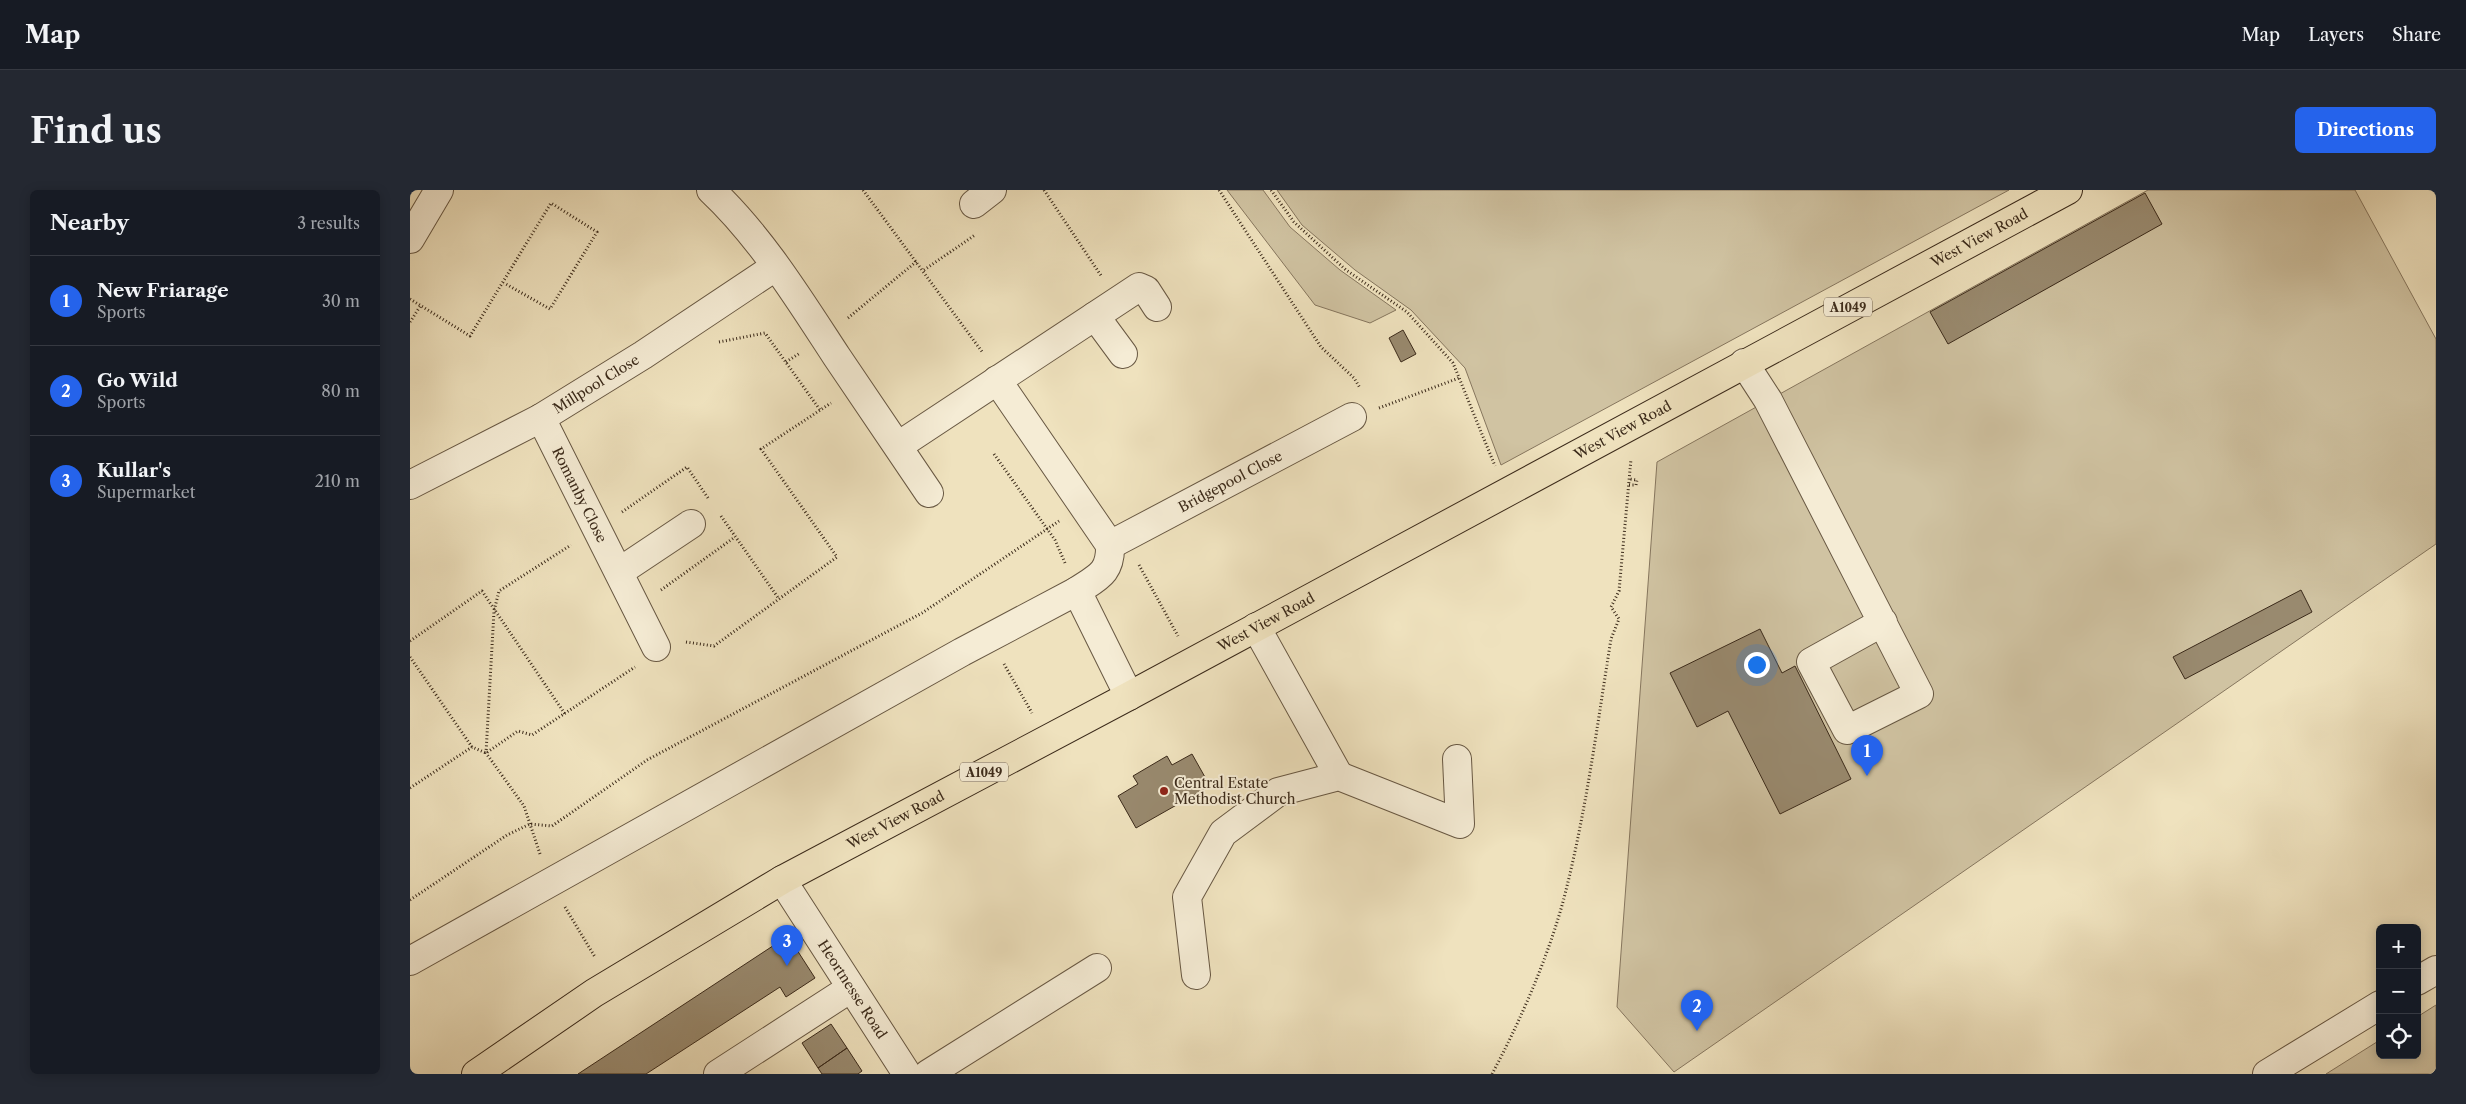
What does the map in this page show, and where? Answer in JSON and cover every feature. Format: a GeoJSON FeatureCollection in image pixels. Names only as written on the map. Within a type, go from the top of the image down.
{"type":"FeatureCollection","features":[{"type":"Feature","properties":{"kind":"main road","name":"West View Road"},"geometry":{"type":"LineString","coordinates":[[476,1074],[611,983],[782,880],[1129,696],[2068,190]]}},
{"type":"Feature","properties":{"kind":"street"},"geometry":{"type":"LineString","coordinates":[[410,239],[439,190]]}},
{"type":"Feature","properties":{"kind":"street"},"geometry":{"type":"LineString","coordinates":[[711,190],[733,211],[775,267],[826,338],[929,492]]}},
{"type":"Feature","properties":{"kind":"street","name":"Millpool Close"},"geometry":{"type":"LineString","coordinates":[[410,485],[540,418],[643,355],[775,267]]}},
{"type":"Feature","properties":{"kind":"street"},"geometry":{"type":"LineString","coordinates":[[898,446],[1139,287],[1146,290],[1157,306]]}},
{"type":"Feature","properties":{"kind":"street"},"geometry":{"type":"LineString","coordinates":[[1095,316],[1123,354]]}},
{"type":"Feature","properties":{"kind":"street"},"geometry":{"type":"LineString","coordinates":[[1744,363],[1768,400],[1882,622]]}},
{"type":"Feature","properties":{"kind":"street"},"geometry":{"type":"LineString","coordinates":[[410,961],[962,652],[1077,591],[1104,572],[1110,559],[1110,545],[996,380]]}},
{"type":"Feature","properties":{"kind":"street","name":"Bridgepool Close"},"geometry":{"type":"LineString","coordinates":[[1110,545],[1363,414]]}},
{"type":"Feature","properties":{"kind":"street","name":"Romanby Close"},"geometry":{"type":"LineString","coordinates":[[540,418],[656,647]]}},
{"type":"Feature","properties":{"kind":"street"},"geometry":{"type":"LineString","coordinates":[[618,572],[692,524]]}},
{"type":"Feature","properties":{"kind":"street"},"geometry":{"type":"LineString","coordinates":[[1077,591],[1129,696]]}},
{"type":"Feature","properties":{"kind":"street"},"geometry":{"type":"LineString","coordinates":[[1256,627],[1339,776]]}},
{"type":"Feature","properties":{"kind":"street"},"geometry":{"type":"LineString","coordinates":[[1196,974],[1187,897],[1223,833],[1278,792],[1339,776],[1460,824],[1457,759]]}},
{"type":"Feature","properties":{"kind":"street","name":"Heortnesse Road"},"geometry":{"type":"LineString","coordinates":[[782,880],[907,1074]]}},
{"type":"Feature","properties":{"kind":"street"},"geometry":{"type":"LineString","coordinates":[[928,1074],[1097,968]]}},
{"type":"Feature","properties":{"kind":"street"},"geometry":{"type":"LineString","coordinates":[[2421,979],[2436,970]]}},
{"type":"Feature","properties":{"kind":"street"},"geometry":{"type":"LineString","coordinates":[[718,1074],[852,988]]}},
{"type":"Feature","properties":{"kind":"street"},"geometry":{"type":"LineString","coordinates":[[2267,1074],[2376,1007]]}},
{"type":"Feature","properties":{"kind":"path"},"geometry":{"type":"LineString","coordinates":[[863,190],[924,270],[989,362],[996,380]]}},
{"type":"Feature","properties":{"kind":"path"},"geometry":{"type":"LineString","coordinates":[[1044,190],[1118,300]]}},
{"type":"Feature","properties":{"kind":"path"},"geometry":{"type":"LineString","coordinates":[[1219,190],[1321,347],[1354,378],[1363,414],[1459,378]]}},
{"type":"Feature","properties":{"kind":"path"},"geometry":{"type":"LineString","coordinates":[[1271,190],[1294,222],[1346,270],[1407,312],[1453,363],[1506,493]]}},
{"type":"Feature","properties":{"kind":"path"},"geometry":{"type":"LineString","coordinates":[[924,270],[990,225],[983,197]]}},
{"type":"Feature","properties":{"kind":"path"},"geometry":{"type":"LineString","coordinates":[[410,299],[470,336],[551,203],[597,232],[550,309],[504,283]]}},
{"type":"Feature","properties":{"kind":"path"},"geometry":{"type":"LineString","coordinates":[[786,362],[826,338],[917,261]]}},
{"type":"Feature","properties":{"kind":"path"},"geometry":{"type":"LineString","coordinates":[[410,322],[420,305]]}},
{"type":"Feature","properties":{"kind":"path"},"geometry":{"type":"LineString","coordinates":[[712,344],[765,333],[820,410]]}},
{"type":"Feature","properties":{"kind":"path"},"geometry":{"type":"LineString","coordinates":[[837,557],[761,449],[857,386]]}},
{"type":"Feature","properties":{"kind":"path"},"geometry":{"type":"LineString","coordinates":[[1492,1074],[1532,990],[1564,900],[1579,832],[1611,639],[1619,619],[1611,607],[1619,591],[1631,466],[1629,426]]}},
{"type":"Feature","properties":{"kind":"path"},"geometry":{"type":"LineString","coordinates":[[994,454],[1055,540],[1077,591]]}},
{"type":"Feature","properties":{"kind":"path"},"geometry":{"type":"LineString","coordinates":[[1629,479],[1637,480],[1636,485],[1629,485]]}},
{"type":"Feature","properties":{"kind":"path"},"geometry":{"type":"LineString","coordinates":[[410,900],[507,835],[530,824],[552,826],[647,760],[922,613],[1082,505]]}},
{"type":"Feature","properties":{"kind":"path"},"geometry":{"type":"LineString","coordinates":[[486,753],[494,611],[499,592],[597,529]]}},
{"type":"Feature","properties":{"kind":"path"},"geometry":{"type":"LineString","coordinates":[[637,608],[736,537]]}},
{"type":"Feature","properties":{"kind":"path"},"geometry":{"type":"LineString","coordinates":[[1137,561],[1181,641]]}},
{"type":"Feature","properties":{"kind":"path"},"geometry":{"type":"LineString","coordinates":[[410,641],[482,592],[565,714]]}},
{"type":"Feature","properties":{"kind":"path"},"geometry":{"type":"LineString","coordinates":[[410,658],[472,747],[486,753],[524,806],[550,883],[611,983]]}},
{"type":"Feature","properties":{"kind":"path"},"geometry":{"type":"LineString","coordinates":[[1002,659],[1034,717]]}},
{"type":"Feature","properties":{"kind":"path"},"geometry":{"type":"LineString","coordinates":[[410,788],[472,747]]}},
{"type":"Feature","properties":{"kind":"shaded area"},"geometry":{"type":"Polygon","coordinates":[[[1227,190],[1263,190],[1290,227],[1340,270],[1396,310],[1370,323],[1315,305],[1227,190]]]}},
{"type":"Feature","properties":{"kind":"shaded area"},"geometry":{"type":"Polygon","coordinates":[[[1277,190],[2009,190],[1501,465],[1465,368],[1411,310],[1355,270],[1302,225],[1277,190]]]}},
{"type":"Feature","properties":{"kind":"shaded area"},"geometry":{"type":"Polygon","coordinates":[[[2148,190],[2355,190],[2436,339],[2436,544],[1674,1072],[1617,1007],[1657,462],[2148,190]]]}},
{"type":"Feature","properties":{"kind":"shaded area"},"geometry":{"type":"Polygon","coordinates":[[[2436,1005],[2436,1074],[2326,1074],[2376,1043],[2376,1059],[2421,1059],[2421,1014],[2436,1005]]]}},
{"type":"Feature","properties":{"kind":"building"},"geometry":{"type":"Polygon","coordinates":[[[2145,193],[2162,224],[1948,344],[1930,312],[2145,193]]]}},
{"type":"Feature","properties":{"kind":"building"},"geometry":{"type":"Polygon","coordinates":[[[1403,330],[1416,354],[1401,362],[1389,338],[1403,330]]]}},
{"type":"Feature","properties":{"kind":"building"},"geometry":{"type":"Polygon","coordinates":[[[2301,590],[2312,612],[2185,679],[2173,657],[2301,590]]]}},
{"type":"Feature","properties":{"kind":"building"},"geometry":{"type":"Polygon","coordinates":[[[1760,629],[1782,673],[1795,666],[1851,779],[1780,814],[1728,711],[1697,727],[1670,673],[1760,629]]]}},
{"type":"Feature","properties":{"kind":"building","name":"Central Estate Methodist Church"},"geometry":{"type":"Polygon","coordinates":[[[1192,754],[1210,786],[1136,828],[1118,796],[1138,784],[1133,776],[1167,756],[1172,765],[1192,754]]]}},
{"type":"Feature","properties":{"kind":"building"},"geometry":{"type":"Polygon","coordinates":[[[788,936],[815,978],[786,997],[780,987],[646,1074],[578,1074],[788,936]]]}},
{"type":"Feature","properties":{"kind":"building"},"geometry":{"type":"Polygon","coordinates":[[[831,1024],[847,1048],[818,1068],[802,1043],[831,1024]]]}},
{"type":"Feature","properties":{"kind":"building"},"geometry":{"type":"Polygon","coordinates":[[[847,1048],[862,1071],[858,1074],[822,1074],[818,1068],[847,1048]]]}},
{"type":"Feature","properties":{"kind":"place","name":"New Friarage"},"geometry":{"type":"Point","coordinates":[1867,776]}},
{"type":"Feature","properties":{"kind":"place","name":"Central Estate Methodist Church"},"geometry":{"type":"Point","coordinates":[1164,791]}},
{"type":"Feature","properties":{"kind":"place","name":"Kullar's"},"geometry":{"type":"Point","coordinates":[787,966]}},
{"type":"Feature","properties":{"kind":"place","name":"Go Wild"},"geometry":{"type":"Point","coordinates":[1697,1031]}}]}
